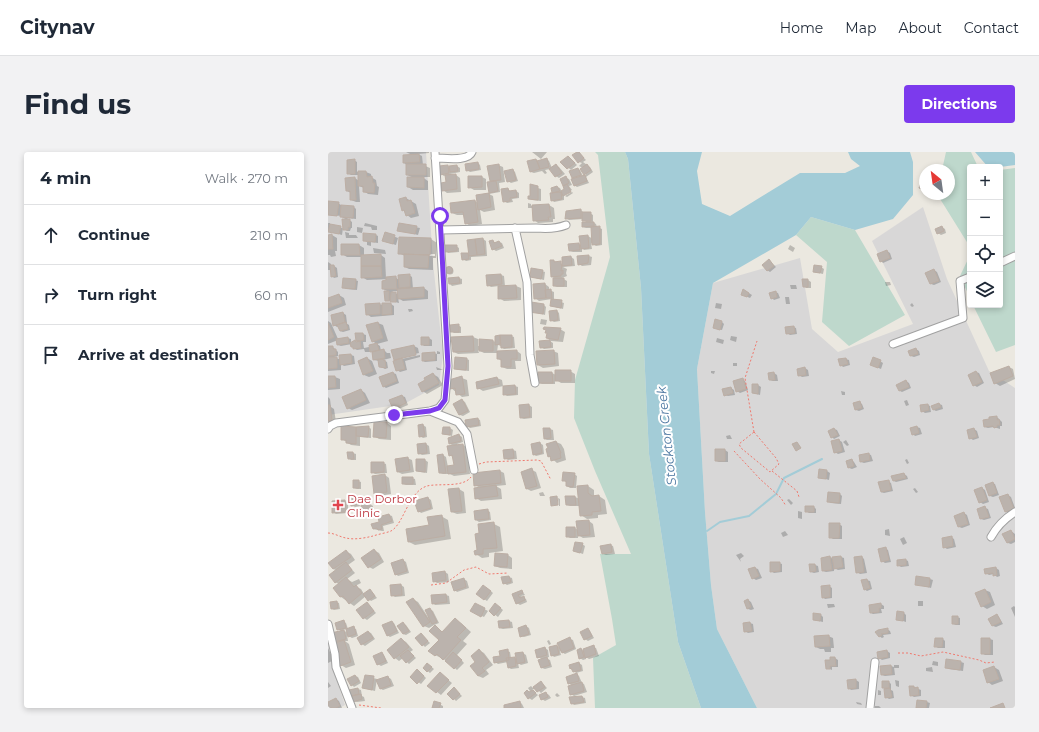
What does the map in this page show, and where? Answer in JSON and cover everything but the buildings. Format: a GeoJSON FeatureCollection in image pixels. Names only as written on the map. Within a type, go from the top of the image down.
{"type":"FeatureCollection","features":[{"type":"Feature","properties":{"kind":"street"},"geometry":{"type":"LineString","coordinates":[[329,427],[336,423],[430,411],[439,408],[445,400],[448,366],[441,230],[435,155],[466,158],[470,156],[472,152]]}},
{"type":"Feature","properties":{"kind":"street"},"geometry":{"type":"LineString","coordinates":[[441,230],[515,228],[549,229],[566,225]]}},
{"type":"Feature","properties":{"kind":"street"},"geometry":{"type":"LineString","coordinates":[[515,228],[527,282],[530,355],[535,383]]}},
{"type":"Feature","properties":{"kind":"street"},"geometry":{"type":"LineString","coordinates":[[1003,262],[1015,256]]}},
{"type":"Feature","properties":{"kind":"street"},"geometry":{"type":"LineString","coordinates":[[893,344],[963,318],[960,282],[967,278]]}},
{"type":"Feature","properties":{"kind":"street"},"geometry":{"type":"LineString","coordinates":[[430,411],[458,422],[467,434],[474,470]]}},
{"type":"Feature","properties":{"kind":"street"},"geometry":{"type":"LineString","coordinates":[[991,537],[994,530],[1002,521],[1015,512]]}},
{"type":"Feature","properties":{"kind":"street"},"geometry":{"type":"LineString","coordinates":[[328,624],[335,654],[336,667],[351,706]]}},
{"type":"Feature","properties":{"kind":"street"},"geometry":{"type":"LineString","coordinates":[[870,708],[874,662]]}},
{"type":"Feature","properties":{"kind":"path"},"geometry":{"type":"LineString","coordinates":[[757,340],[745,378],[754,432],[776,458],[779,464],[771,471]]}},
{"type":"Feature","properties":{"kind":"path"},"geometry":{"type":"LineString","coordinates":[[754,432],[739,444],[741,448],[770,472],[771,471],[797,491],[799,497]]}},
{"type":"Feature","properties":{"kind":"path"},"geometry":{"type":"LineString","coordinates":[[734,451],[760,479],[781,498],[786,506]]}},
{"type":"Feature","properties":{"kind":"path"},"geometry":{"type":"LineString","coordinates":[[328,533],[334,533],[345,538],[366,538],[391,531],[396,526],[414,495],[426,486],[467,481],[478,464],[486,462],[541,461],[551,480]]}},
{"type":"Feature","properties":{"kind":"path"},"geometry":{"type":"LineString","coordinates":[[431,584],[446,583],[464,570],[476,567],[489,574],[508,573]]}},
{"type":"Feature","properties":{"kind":"path"},"geometry":{"type":"LineString","coordinates":[[898,653],[908,653],[921,656],[943,652],[986,663],[994,662]]}},
{"type":"Feature","properties":{"kind":"path"},"geometry":{"type":"LineString","coordinates":[[351,706],[382,708]]}},
{"type":"Feature","properties":{"kind":"shaded area"},"geometry":{"type":"Polygon","coordinates":[[[328,152],[426,152],[433,263],[443,355],[439,385],[404,404],[328,415],[328,152]]]}},
{"type":"Feature","properties":{"kind":"shaded area"},"geometry":{"type":"Polygon","coordinates":[[[923,207],[947,279],[989,371],[1015,388],[1015,708],[757,708],[717,629],[711,585],[705,512],[697,369],[713,283],[800,258],[812,329],[838,352],[913,324],[872,241],[923,207]]]}},
{"type":"Feature","properties":{"kind":"shaded area"},"geometry":{"type":"Polygon","coordinates":[[[328,642],[337,681],[345,705],[339,708],[328,708],[328,642]]]}},
{"type":"Feature","properties":{"kind":"green space"},"geometry":{"type":"Polygon","coordinates":[[[595,152],[625,152],[628,159],[641,288],[649,454],[678,642],[701,708],[595,708],[593,658],[616,645],[600,554],[631,554],[574,418],[575,380],[610,257],[598,155],[595,152]]]}},
{"type":"Feature","properties":{"kind":"green space"},"geometry":{"type":"Polygon","coordinates":[[[946,152],[971,152],[977,164],[967,164],[967,242],[941,200],[955,200],[955,164],[943,164],[946,152]]]}},
{"type":"Feature","properties":{"kind":"green space"},"geometry":{"type":"Polygon","coordinates":[[[1015,168],[1015,345],[996,352],[974,308],[1003,308],[1003,170],[1015,168]]]}},
{"type":"Feature","properties":{"kind":"green space"},"geometry":{"type":"Polygon","coordinates":[[[811,217],[855,230],[905,315],[849,346],[822,322],[827,262],[796,235],[811,217]]]}},
{"type":"Feature","properties":{"kind":"green space"},"geometry":{"type":"Polygon","coordinates":[[[967,261],[967,291],[960,276],[967,261]]]}},
{"type":"Feature","properties":{"kind":"water","name":"Stockton Creek"},"geometry":{"type":"Polygon","coordinates":[[[625,152],[702,152],[697,171],[702,204],[730,216],[800,173],[845,173],[860,166],[851,159],[848,152],[910,152],[913,162],[913,195],[893,219],[855,230],[811,217],[796,235],[713,283],[697,369],[705,512],[711,585],[717,629],[757,708],[701,708],[678,642],[649,454],[641,288],[628,159],[625,152]]]}},
{"type":"Feature","properties":{"kind":"water"},"geometry":{"type":"Polygon","coordinates":[[[975,152],[1015,152],[1015,165],[1003,167],[1003,164],[985,164],[975,152]]]}},
{"type":"Feature","properties":{"kind":"waterway"},"geometry":{"type":"LineString","coordinates":[[707,531],[720,522],[749,516],[776,494],[784,478],[822,459]]}},
{"type":"Feature","properties":{"kind":"place","name":"Dae Dorbor Clinic"},"geometry":{"type":"Point","coordinates":[338,505]}},
{"type":"Feature","properties":{"kind":"route"},"geometry":{"type":"LineString","coordinates":[[394,415],[430,411],[439,408],[445,400],[448,366],[440,216]]}}]}
